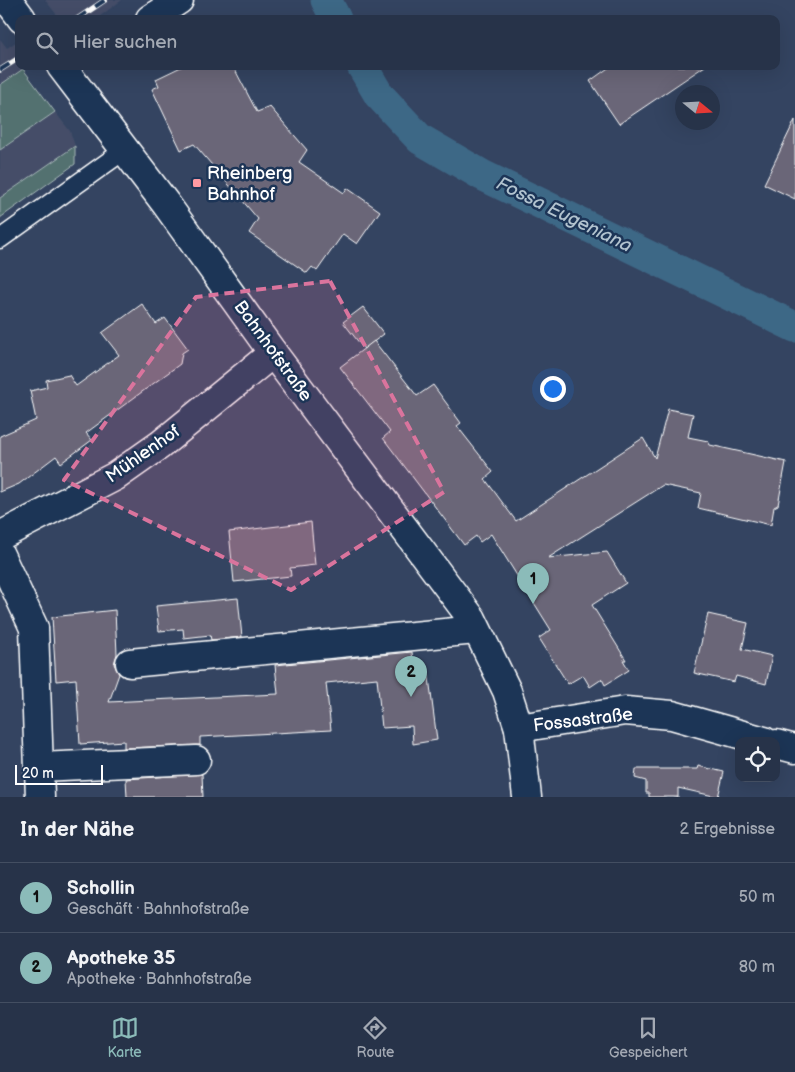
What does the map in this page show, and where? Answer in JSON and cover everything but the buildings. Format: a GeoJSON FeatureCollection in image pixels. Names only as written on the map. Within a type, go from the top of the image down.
{"type":"FeatureCollection","features":[{"type":"Feature","properties":{"kind":"street"},"geometry":{"type":"LineString","coordinates":[[8,0],[19,15]]}},
{"type":"Feature","properties":{"kind":"street"},"geometry":{"type":"LineString","coordinates":[[156,15],[179,0]]}},
{"type":"Feature","properties":{"kind":"street","name":"Bahnhofstraße"},"geometry":{"type":"LineString","coordinates":[[69,70],[222,279],[273,354],[472,619],[506,691],[518,728],[527,797]]}},
{"type":"Feature","properties":{"kind":"street","name":"Mühlenhof"},"geometry":{"type":"LineString","coordinates":[[0,536],[116,476],[160,445],[273,354]]}},
{"type":"Feature","properties":{"kind":"street"},"geometry":{"type":"LineString","coordinates":[[0,555],[34,628],[40,797]]}},
{"type":"Feature","properties":{"kind":"street"},"geometry":{"type":"LineString","coordinates":[[130,662],[476,630]]}},
{"type":"Feature","properties":{"kind":"street","name":"Fossastraße"},"geometry":{"type":"LineString","coordinates":[[518,728],[625,711],[672,714],[750,737]]}},
{"type":"Feature","properties":{"kind":"street"},"geometry":{"type":"LineString","coordinates":[[780,745],[795,749]]}},
{"type":"Feature","properties":{"kind":"street"},"geometry":{"type":"LineString","coordinates":[[38,767],[196,760]]}},
{"type":"Feature","properties":{"kind":"lane"},"geometry":{"type":"LineString","coordinates":[[0,240],[126,149]]}},
{"type":"Feature","properties":{"kind":"highlighted area"},"geometry":{"type":"Polygon","coordinates":[[[330,281],[444,492],[291,590],[64,480],[196,297],[330,281]]]}},
{"type":"Feature","properties":{"kind":"shaded area"},"geometry":{"type":"Polygon","coordinates":[[[45,0],[122,0],[101,15],[57,15],[45,0]]]}},
{"type":"Feature","properties":{"kind":"shaded area"},"geometry":{"type":"Polygon","coordinates":[[[0,39],[7,48],[15,43],[15,70],[22,70],[0,85],[0,39]]]}},
{"type":"Feature","properties":{"kind":"shaded area"},"geometry":{"type":"Polygon","coordinates":[[[55,112],[70,131],[75,146],[0,198],[0,150],[55,112]]]}},
{"type":"Feature","properties":{"kind":"green space"},"geometry":{"type":"Polygon","coordinates":[[[24,70],[55,112],[0,150],[0,85],[24,70]]]}},
{"type":"Feature","properties":{"kind":"green space"},"geometry":{"type":"Polygon","coordinates":[[[75,146],[75,164],[0,218],[0,198],[75,146]]]}},
{"type":"Feature","properties":{"kind":"waterway","name":"Fossa Eugeniana"},"geometry":{"type":"LineString","coordinates":[[326,0],[334,15]]}},
{"type":"Feature","properties":{"kind":"waterway","name":"Fossa Eugeniana"},"geometry":{"type":"LineString","coordinates":[[364,70],[379,95],[420,139],[482,175],[795,327]]}},
{"type":"Feature","properties":{"kind":"railway"},"geometry":{"type":"LineString","coordinates":[[83,15],[105,0]]}},
{"type":"Feature","properties":{"kind":"railway"},"geometry":{"type":"LineString","coordinates":[[0,70],[15,61]]}},
{"type":"Feature","properties":{"kind":"place","name":"Rheinberg Bahnhof"},"geometry":{"type":"Point","coordinates":[197,183]}},
{"type":"Feature","properties":{"kind":"place","name":"Schollin"},"geometry":{"type":"Point","coordinates":[533,604]}},
{"type":"Feature","properties":{"kind":"place","name":"Apotheke 35"},"geometry":{"type":"Point","coordinates":[411,697]}}]}
